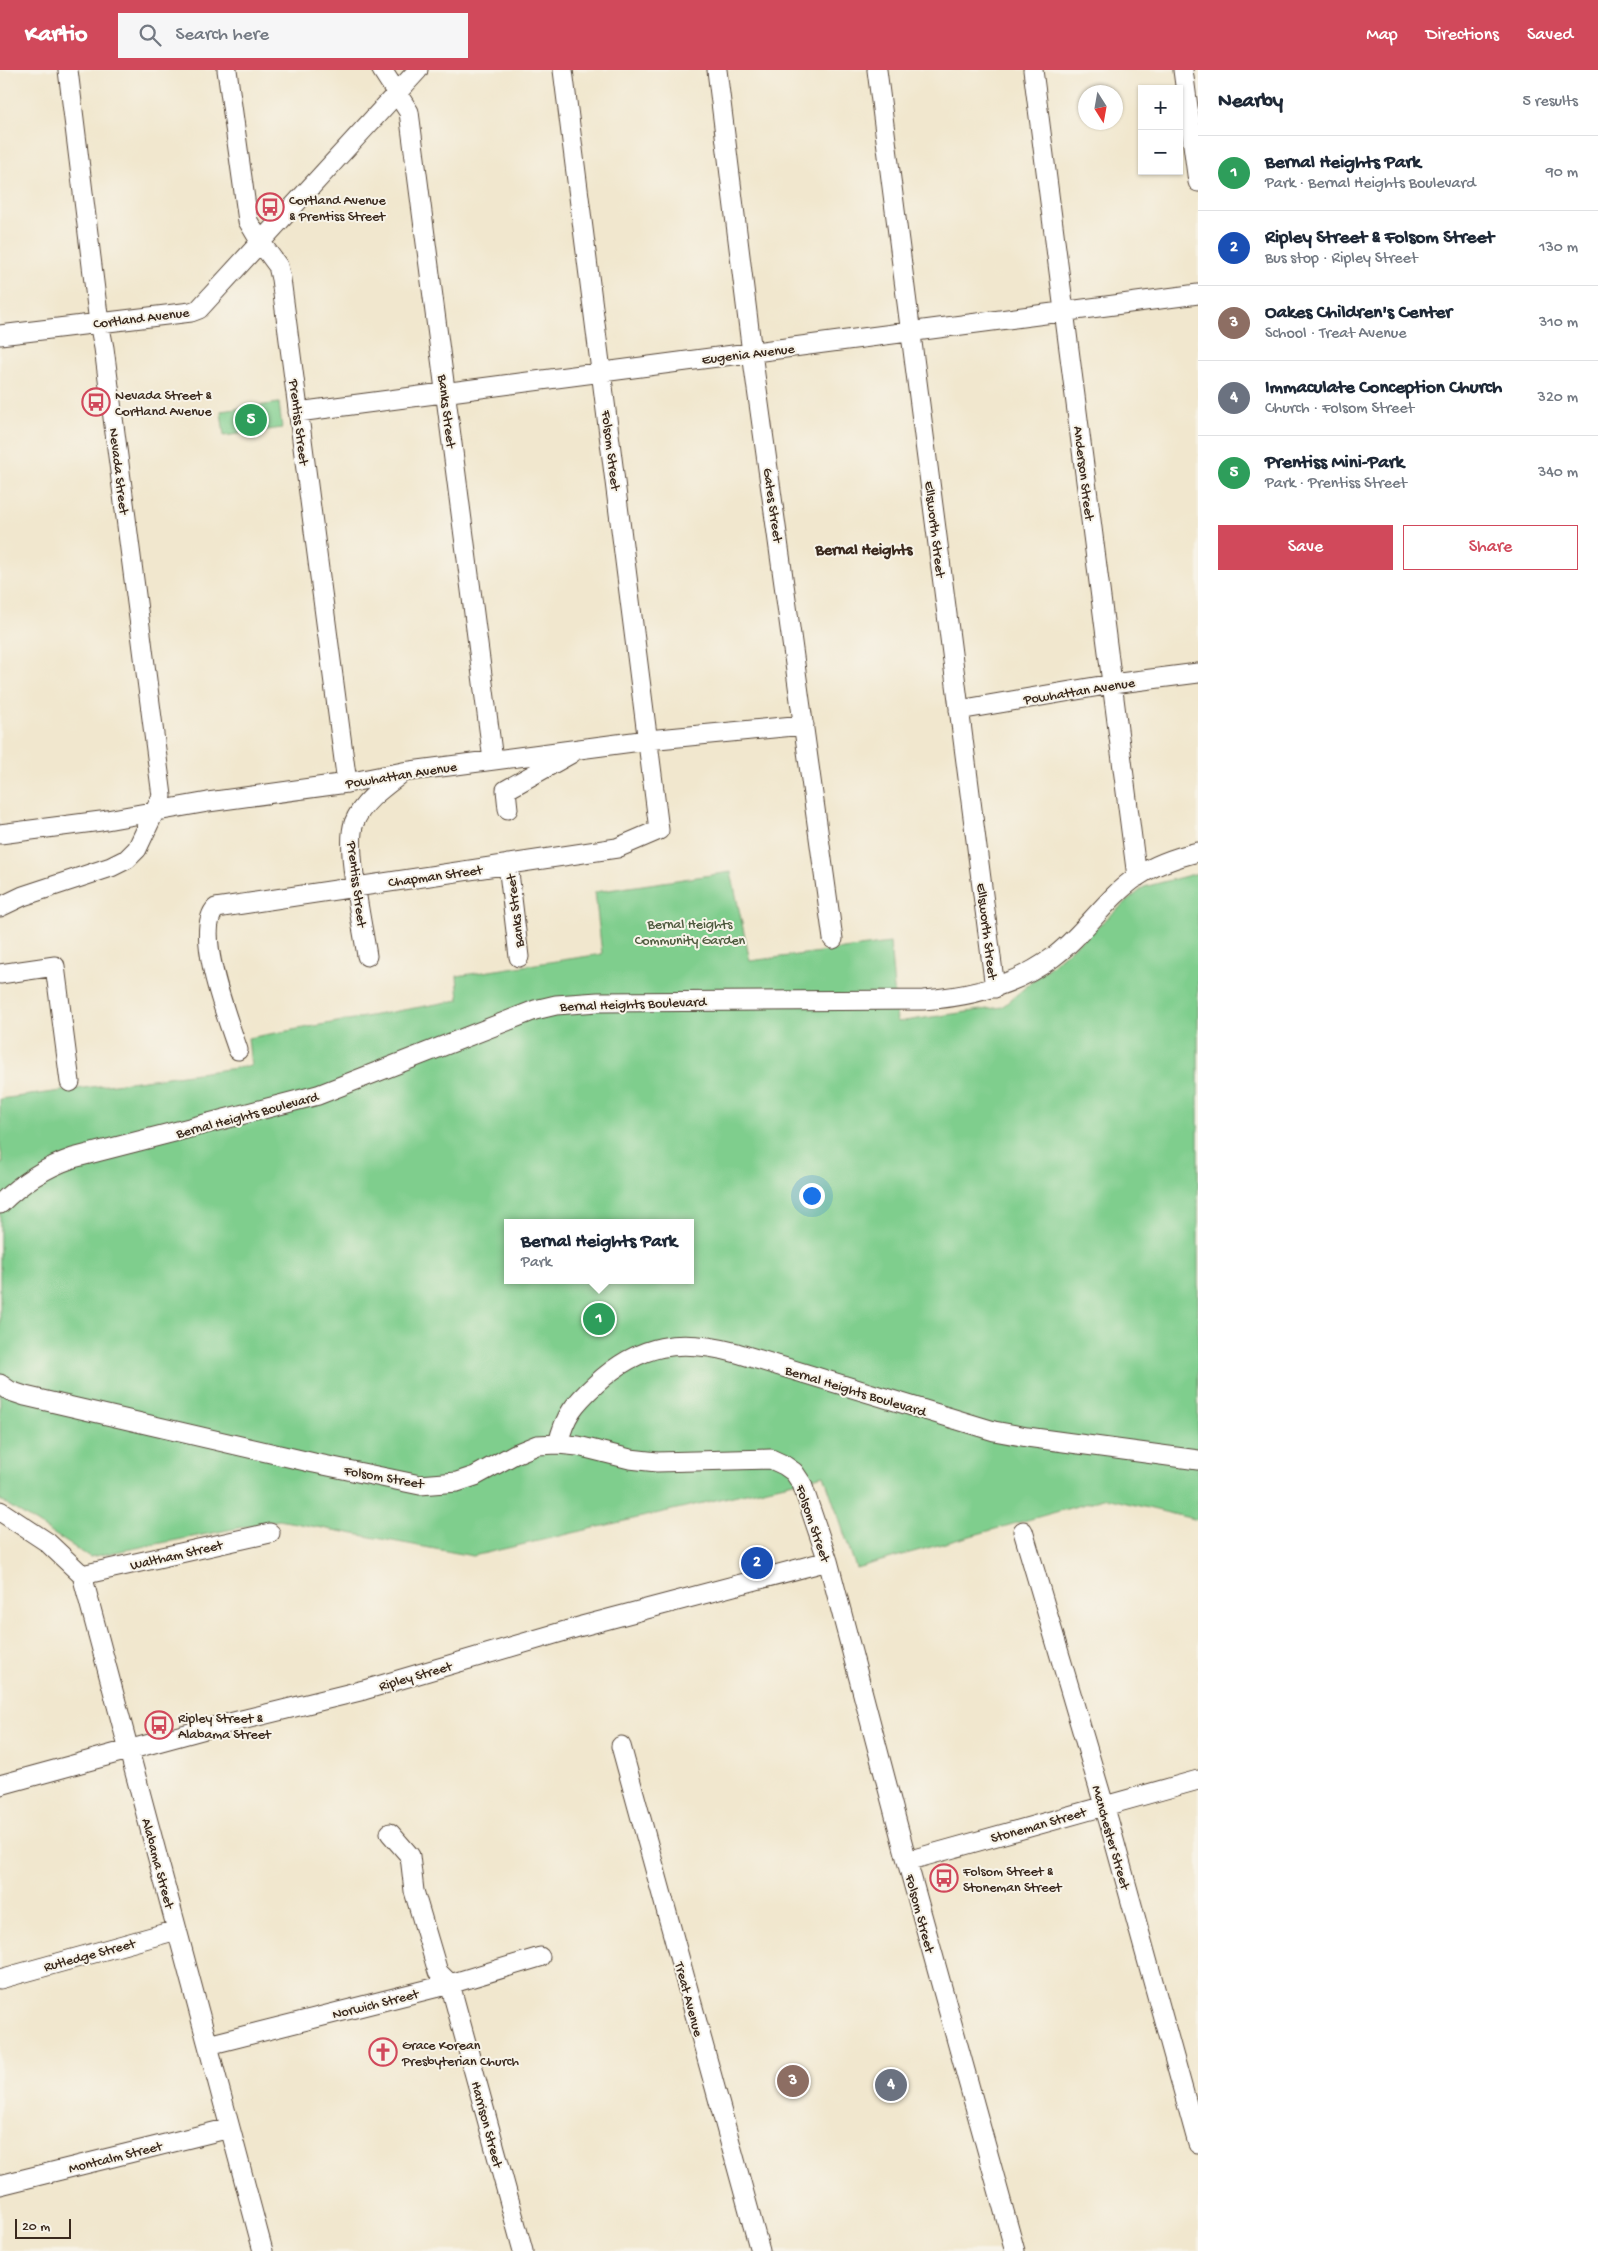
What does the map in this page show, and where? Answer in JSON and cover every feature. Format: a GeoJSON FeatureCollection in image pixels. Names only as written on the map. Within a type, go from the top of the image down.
{"type":"FeatureCollection","features":[{"type":"Feature","properties":{"kind":"street","name":"Nevada Street"},"geometry":{"type":"LineString","coordinates":[[68,70],[99,323],[104,348],[162,796],[156,811]]}},
{"type":"Feature","properties":{"kind":"street","name":"Prentiss Street"},"geometry":{"type":"LineString","coordinates":[[227,70],[248,221],[280,272],[347,783]]}},
{"type":"Feature","properties":{"kind":"street","name":"Banks Street"},"geometry":{"type":"LineString","coordinates":[[382,70],[409,112],[494,760]]}},
{"type":"Feature","properties":{"kind":"street","name":"Cortland Avenue"},"geometry":{"type":"LineString","coordinates":[[0,334],[191,312],[198,309],[261,243],[418,70]]}},
{"type":"Feature","properties":{"kind":"street","name":"Folsom Street"},"geometry":{"type":"LineString","coordinates":[[564,70],[659,830]]}},
{"type":"Feature","properties":{"kind":"street","name":"Gates Street"},"geometry":{"type":"LineString","coordinates":[[717,70],[752,353],[834,938]]}},
{"type":"Feature","properties":{"kind":"street","name":"Ellsworth Street"},"geometry":{"type":"LineString","coordinates":[[877,70],[995,988]]}},
{"type":"Feature","properties":{"kind":"street","name":"Anderson Street"},"geometry":{"type":"LineString","coordinates":[[1033,70],[1137,877]]}},
{"type":"Feature","properties":{"kind":"street"},"geometry":{"type":"LineString","coordinates":[[1183,70],[1198,182]]}},
{"type":"Feature","properties":{"kind":"street","name":"Eugenia Avenue"},"geometry":{"type":"LineString","coordinates":[[298,412],[1198,294]]}},
{"type":"Feature","properties":{"kind":"street","name":"Powhattan Avenue"},"geometry":{"type":"LineString","coordinates":[[959,710],[1112,684],[1198,673]]}},
{"type":"Feature","properties":{"kind":"street","name":"Powhattan Avenue"},"geometry":{"type":"LineString","coordinates":[[0,834],[101,821],[347,783],[403,772],[648,740],[804,725]]}},
{"type":"Feature","properties":{"kind":"street"},"geometry":{"type":"LineString","coordinates":[[508,809],[506,790],[580,749]]}},
{"type":"Feature","properties":{"kind":"street","name":"Prentiss Street"},"geometry":{"type":"LineString","coordinates":[[367,956],[352,855],[352,832],[354,822],[375,795],[403,772]]}},
{"type":"Feature","properties":{"kind":"street"},"geometry":{"type":"LineString","coordinates":[[0,907],[23,896],[127,860],[136,849],[156,811]]}},
{"type":"Feature","properties":{"kind":"street","name":"Chapman Street"},"geometry":{"type":"LineString","coordinates":[[238,1050],[214,979],[208,930],[210,914],[216,908],[617,848],[659,830]]}},
{"type":"Feature","properties":{"kind":"street","name":"Bernal Heights Boulevard"},"geometry":{"type":"LineString","coordinates":[[0,1204],[34,1174],[72,1158],[318,1095],[377,1074],[515,1016],[556,1005],[598,1002],[923,1000],[964,996],[995,988],[1034,970],[1053,958],[1137,877],[1161,864],[1198,852]]}},
{"type":"Feature","properties":{"kind":"street","name":"Banks Street"},"geometry":{"type":"LineString","coordinates":[[508,864],[519,957]]}},
{"type":"Feature","properties":{"kind":"street"},"geometry":{"type":"LineString","coordinates":[[0,974],[55,966],[70,1082]]}},
{"type":"Feature","properties":{"kind":"street","name":"Bernal Heights Boulevard"},"geometry":{"type":"LineString","coordinates":[[558,1444],[568,1414],[576,1402],[612,1369],[634,1356],[657,1347],[684,1344],[711,1346],[737,1353],[994,1431],[1198,1460]]}},
{"type":"Feature","properties":{"kind":"street","name":"Folsom Street"},"geometry":{"type":"LineString","coordinates":[[0,1384],[10,1391],[25,1396],[305,1461],[420,1485],[457,1482],[475,1476],[515,1454],[537,1446],[558,1444],[578,1446],[630,1459],[657,1462],[771,1459],[784,1464],[794,1472],[802,1484],[828,1562],[907,1862],[1015,2251]]}},
{"type":"Feature","properties":{"kind":"street"},"geometry":{"type":"LineString","coordinates":[[0,1511],[47,1542],[82,1576]]}},
{"type":"Feature","properties":{"kind":"street","name":"Manchester Street"},"geometry":{"type":"LineString","coordinates":[[1023,1531],[1104,1806],[1198,2144]]}},
{"type":"Feature","properties":{"kind":"street","name":"Waltham Street"},"geometry":{"type":"LineString","coordinates":[[82,1576],[270,1533]]}},
{"type":"Feature","properties":{"kind":"street","name":"Ripley Street"},"geometry":{"type":"LineString","coordinates":[[0,1785],[364,1690],[582,1626],[828,1562]]}},
{"type":"Feature","properties":{"kind":"street","name":"Alabama Street"},"geometry":{"type":"LineString","coordinates":[[82,1576],[263,2251]]}},
{"type":"Feature","properties":{"kind":"street","name":"Treat Avenue"},"geometry":{"type":"LineString","coordinates":[[621,1746],[760,2251]]}},
{"type":"Feature","properties":{"kind":"street","name":"Stoneman Street"},"geometry":{"type":"LineString","coordinates":[[907,1862],[1198,1780]]}},
{"type":"Feature","properties":{"kind":"street","name":"Harrison Street"},"geometry":{"type":"LineString","coordinates":[[390,1834],[410,1856],[414,1891],[438,1972],[450,1984],[523,2251]]}},
{"type":"Feature","properties":{"kind":"street","name":"Rutledge Street"},"geometry":{"type":"LineString","coordinates":[[0,1979],[177,1930]]}},
{"type":"Feature","properties":{"kind":"street","name":"Norwich Street"},"geometry":{"type":"LineString","coordinates":[[208,2045],[450,1984],[540,1957]]}},
{"type":"Feature","properties":{"kind":"street","name":"Montcalm Street"},"geometry":{"type":"LineString","coordinates":[[0,2185],[230,2128]]}},
{"type":"Feature","properties":{"kind":"green space"},"geometry":{"type":"Polygon","coordinates":[[[279,403],[282,428],[224,436],[221,411],[279,403]]]}},
{"type":"Feature","properties":{"kind":"green space","name":"Bernal Heights Community Garden"},"geometry":{"type":"Polygon","coordinates":[[[731,872],[750,961],[890,943],[897,1022],[1002,1007],[1144,887],[1198,873],[1198,1520],[1106,1498],[856,1568],[824,1475],[473,1556],[279,1520],[90,1557],[0,1500],[0,1163],[3,1163],[0,1146],[0,1099],[251,1066],[248,1038],[459,1000],[457,976],[602,954],[595,892],[731,872]]]}},
{"type":"Feature","properties":{"kind":"place","name":"Cortland Avenue & Prentiss Street"},"geometry":{"type":"Point","coordinates":[270,207]}},
{"type":"Feature","properties":{"kind":"place","name":"Nevada Street & Cortland Avenue"},"geometry":{"type":"Point","coordinates":[96,402]}},
{"type":"Feature","properties":{"kind":"place","name":"Prentiss Mini-Park"},"geometry":{"type":"Point","coordinates":[251,420]}},
{"type":"Feature","properties":{"kind":"place","name":"Bernal Heights Park"},"geometry":{"type":"Point","coordinates":[599,1319]}},
{"type":"Feature","properties":{"kind":"place","name":"Ripley Street & Folsom Street"},"geometry":{"type":"Point","coordinates":[757,1563]}},
{"type":"Feature","properties":{"kind":"place","name":"Ripley Street & Alabama Street"},"geometry":{"type":"Point","coordinates":[159,1725]}},
{"type":"Feature","properties":{"kind":"place","name":"Folsom Street & Stoneman Street"},"geometry":{"type":"Point","coordinates":[944,1878]}},
{"type":"Feature","properties":{"kind":"place","name":"Grace Korean Presbyterian Church"},"geometry":{"type":"Point","coordinates":[383,2052]}},
{"type":"Feature","properties":{"kind":"place","name":"Oakes Children's Center"},"geometry":{"type":"Point","coordinates":[793,2081]}},
{"type":"Feature","properties":{"kind":"place","name":"Immaculate Conception Church"},"geometry":{"type":"Point","coordinates":[891,2085]}},
{"type":"Feature","properties":{"kind":"district","name":"Bernal Heights"},"geometry":{"type":"Point","coordinates":[864,548]}}]}
